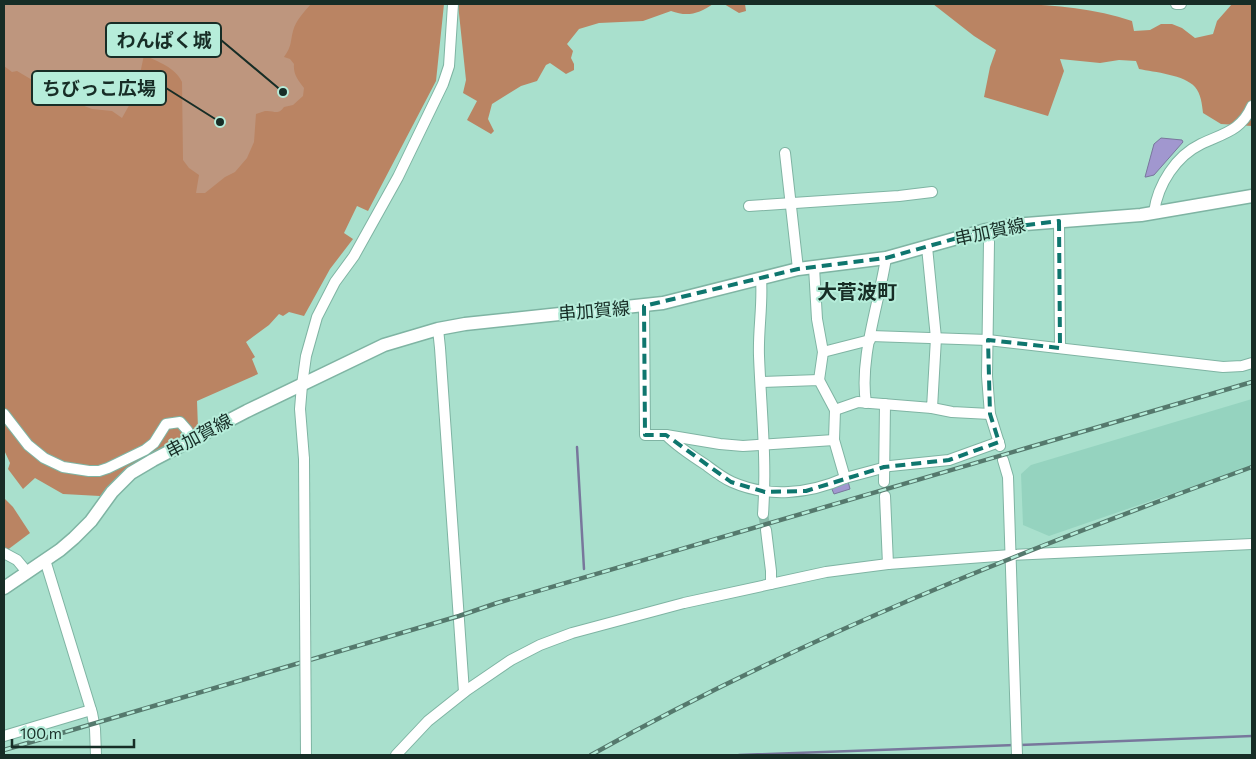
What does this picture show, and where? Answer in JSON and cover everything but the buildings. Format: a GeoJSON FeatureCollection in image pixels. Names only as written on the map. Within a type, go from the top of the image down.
{"type":"FeatureCollection","features":[{"type":"Feature","properties":{"kind":"main road","name":"串加賀線"},"geometry":{"type":"LineString","coordinates":[[4,588],[46,560],[74,538],[91,521],[112,492],[131,473],[192,439],[384,345],[438,329],[465,324],[644,306],[695,297],[798,270],[886,258],[986,230],[1012,225],[1141,215],[1252,196]]}},
{"type":"Feature","properties":{"kind":"street"},"geometry":{"type":"LineString","coordinates":[[306,755],[304,459],[300,409],[306,356],[317,317],[334,282],[354,256],[398,177],[443,84],[449,66],[453,4]]}},
{"type":"Feature","properties":{"kind":"street"},"geometry":{"type":"LineString","coordinates":[[1176,4],[1181,4]]}},
{"type":"Feature","properties":{"kind":"street"},"geometry":{"type":"LineString","coordinates":[[1154,212],[1158,193],[1170,172],[1182,157],[1200,144],[1236,129],[1252,106]]}},
{"type":"Feature","properties":{"kind":"street"},"geometry":{"type":"LineString","coordinates":[[785,153],[798,270]]}},
{"type":"Feature","properties":{"kind":"street"},"geometry":{"type":"LineString","coordinates":[[749,206],[932,192]]}},
{"type":"Feature","properties":{"kind":"street"},"geometry":{"type":"LineString","coordinates":[[1059,221],[1060,348]]}},
{"type":"Feature","properties":{"kind":"street"},"geometry":{"type":"LineString","coordinates":[[666,435],[676,445],[731,482],[765,492],[806,491],[884,467],[949,460],[999,444],[990,414],[987,376],[989,242],[986,230]]}},
{"type":"Feature","properties":{"kind":"street"},"geometry":{"type":"LineString","coordinates":[[927,247],[936,338],[932,408]]}},
{"type":"Feature","properties":{"kind":"street"},"geometry":{"type":"LineString","coordinates":[[866,403],[864,388],[865,362],[886,258]]}},
{"type":"Feature","properties":{"kind":"street"},"geometry":{"type":"LineString","coordinates":[[814,267],[817,319],[823,352],[819,380],[835,410],[834,440],[844,478]]}},
{"type":"Feature","properties":{"kind":"street"},"geometry":{"type":"LineString","coordinates":[[761,279],[759,343],[764,445],[765,492],[763,514]]}},
{"type":"Feature","properties":{"kind":"street"},"geometry":{"type":"LineString","coordinates":[[644,306],[645,435],[666,435],[743,446],[834,440]]}},
{"type":"Feature","properties":{"kind":"street"},"geometry":{"type":"LineString","coordinates":[[438,329],[464,692]]}},
{"type":"Feature","properties":{"kind":"street"},"geometry":{"type":"LineString","coordinates":[[823,352],[870,338],[936,338],[988,340],[1223,367],[1242,366],[1252,363]]}},
{"type":"Feature","properties":{"kind":"street"},"geometry":{"type":"LineString","coordinates":[[761,382],[819,380]]}},
{"type":"Feature","properties":{"kind":"street"},"geometry":{"type":"LineString","coordinates":[[835,410],[858,402],[990,414]]}},
{"type":"Feature","properties":{"kind":"street"},"geometry":{"type":"LineString","coordinates":[[884,482],[885,404]]}},
{"type":"Feature","properties":{"kind":"street"},"geometry":{"type":"LineString","coordinates":[[4,414],[35,452],[52,462],[76,470],[99,470],[129,458],[154,443],[166,424],[173,422],[180,422],[192,439]]}},
{"type":"Feature","properties":{"kind":"street"},"geometry":{"type":"LineString","coordinates":[[1004,460],[1008,477],[1016,755]]}},
{"type":"Feature","properties":{"kind":"street"},"geometry":{"type":"LineString","coordinates":[[885,496],[888,564]]}},
{"type":"Feature","properties":{"kind":"street"},"geometry":{"type":"LineString","coordinates":[[766,530],[771,571],[770,584]]}},
{"type":"Feature","properties":{"kind":"street"},"geometry":{"type":"LineString","coordinates":[[396,755],[428,721],[464,692],[511,660],[540,645],[572,633],[684,603],[826,572],[888,564],[1011,555],[1252,544]]}},
{"type":"Feature","properties":{"kind":"street"},"geometry":{"type":"LineString","coordinates":[[4,553],[17,560],[27,572]]}},
{"type":"Feature","properties":{"kind":"street"},"geometry":{"type":"LineString","coordinates":[[46,560],[91,710],[95,729],[96,755]]}},
{"type":"Feature","properties":{"kind":"street"},"geometry":{"type":"LineString","coordinates":[[4,736],[91,710]]}},
{"type":"Feature","properties":{"kind":"highlighted area"},"geometry":{"type":"Polygon","coordinates":[[[1059,221],[1060,348],[988,340],[990,414],[999,442],[949,460],[884,467],[806,491],[765,492],[731,482],[666,435],[645,435],[644,306],[798,269],[886,258],[986,230],[1059,221]]]}},
{"type":"Feature","properties":{"kind":"shaded area"},"geometry":{"type":"Polygon","coordinates":[[[4,4],[363,4],[320,82],[219,203],[184,198],[4,69],[4,4]]]}},
{"type":"Feature","properties":{"kind":"shaded area"},"geometry":{"type":"Polygon","coordinates":[[[311,4],[444,4],[436,81],[368,211],[357,206],[344,233],[353,239],[330,269],[304,316],[289,312],[283,316],[279,314],[269,325],[246,342],[255,357],[252,359],[258,374],[197,401],[198,428],[133,466],[100,496],[63,494],[35,478],[23,489],[8,469],[10,463],[4,450],[4,66],[12,72],[17,71],[61,97],[92,109],[112,111],[122,118],[136,93],[144,55],[166,66],[175,72],[182,82],[183,160],[189,168],[199,175],[196,193],[205,193],[225,177],[235,172],[247,158],[254,142],[256,114],[265,111],[280,111],[284,107],[293,105],[303,96],[304,88],[295,74],[294,64],[290,59],[284,57],[290,47],[296,23],[311,4]]]}},
{"type":"Feature","properties":{"kind":"shaded area"},"geometry":{"type":"Polygon","coordinates":[[[458,4],[713,4],[703,10],[688,14],[671,11],[643,21],[599,23],[579,29],[567,44],[573,51],[571,58],[574,70],[566,74],[550,63],[546,65],[537,81],[521,86],[492,104],[488,119],[494,131],[491,134],[467,120],[477,101],[463,93],[466,80],[458,4]]]}},
{"type":"Feature","properties":{"kind":"shaded area"},"geometry":{"type":"Polygon","coordinates":[[[724,4],[745,4],[746,11],[739,13],[724,4]]]}},
{"type":"Feature","properties":{"kind":"shaded area"},"geometry":{"type":"Polygon","coordinates":[[[933,4],[1008,4],[1084,9],[1132,21],[1134,31],[1150,30],[1161,24],[1172,24],[1182,28],[1195,38],[1213,34],[1217,21],[1232,4],[1252,4],[1252,126],[1221,124],[1203,113],[1199,93],[1190,83],[1169,75],[1139,69],[1136,61],[1119,60],[1100,63],[1060,59],[1064,71],[1048,116],[984,97],[990,67],[996,50],[974,36],[933,4]]]}},
{"type":"Feature","properties":{"kind":"shaded area"},"geometry":{"type":"Polygon","coordinates":[[[1161,138],[1182,140],[1183,142],[1154,175],[1145,177],[1154,144],[1161,138]]]}},
{"type":"Feature","properties":{"kind":"shaded area"},"geometry":{"type":"Polygon","coordinates":[[[1252,399],[1252,466],[1049,536],[1023,525],[1021,474],[1031,465],[1252,399]]]}},
{"type":"Feature","properties":{"kind":"shaded area"},"geometry":{"type":"Polygon","coordinates":[[[848,481],[850,489],[834,494],[831,487],[848,481]]]}},
{"type":"Feature","properties":{"kind":"shaded area"},"geometry":{"type":"Polygon","coordinates":[[[4,498],[13,507],[30,533],[6,551],[4,550],[4,498]]]}},
{"type":"Feature","properties":{"kind":"waterway"},"geometry":{"type":"LineString","coordinates":[[577,447],[584,569]]}},
{"type":"Feature","properties":{"kind":"waterway"},"geometry":{"type":"LineString","coordinates":[[1020,745],[1252,736]]}},
{"type":"Feature","properties":{"kind":"waterway"},"geometry":{"type":"LineString","coordinates":[[739,755],[1015,745]]}},
{"type":"Feature","properties":{"kind":"tunnel"},"geometry":{"type":"LineString","coordinates":[[763,514],[766,530]]}},
{"type":"Feature","properties":{"kind":"railway"},"geometry":{"type":"LineString","coordinates":[[4,750],[459,616],[497,603],[1252,382]]}},
{"type":"Feature","properties":{"kind":"railway"},"geometry":{"type":"LineString","coordinates":[[591,755],[671,712],[833,634],[999,563],[1252,467]]}},
{"type":"Feature","properties":{"kind":"place","name":"わんぱく城"},"geometry":{"type":"Point","coordinates":[283,92]}},
{"type":"Feature","properties":{"kind":"place","name":"ちびっこ広場"},"geometry":{"type":"Point","coordinates":[220,122]}},
{"type":"Feature","properties":{"kind":"district","name":"大菅波町"},"geometry":{"type":"Point","coordinates":[857,292]}}]}
